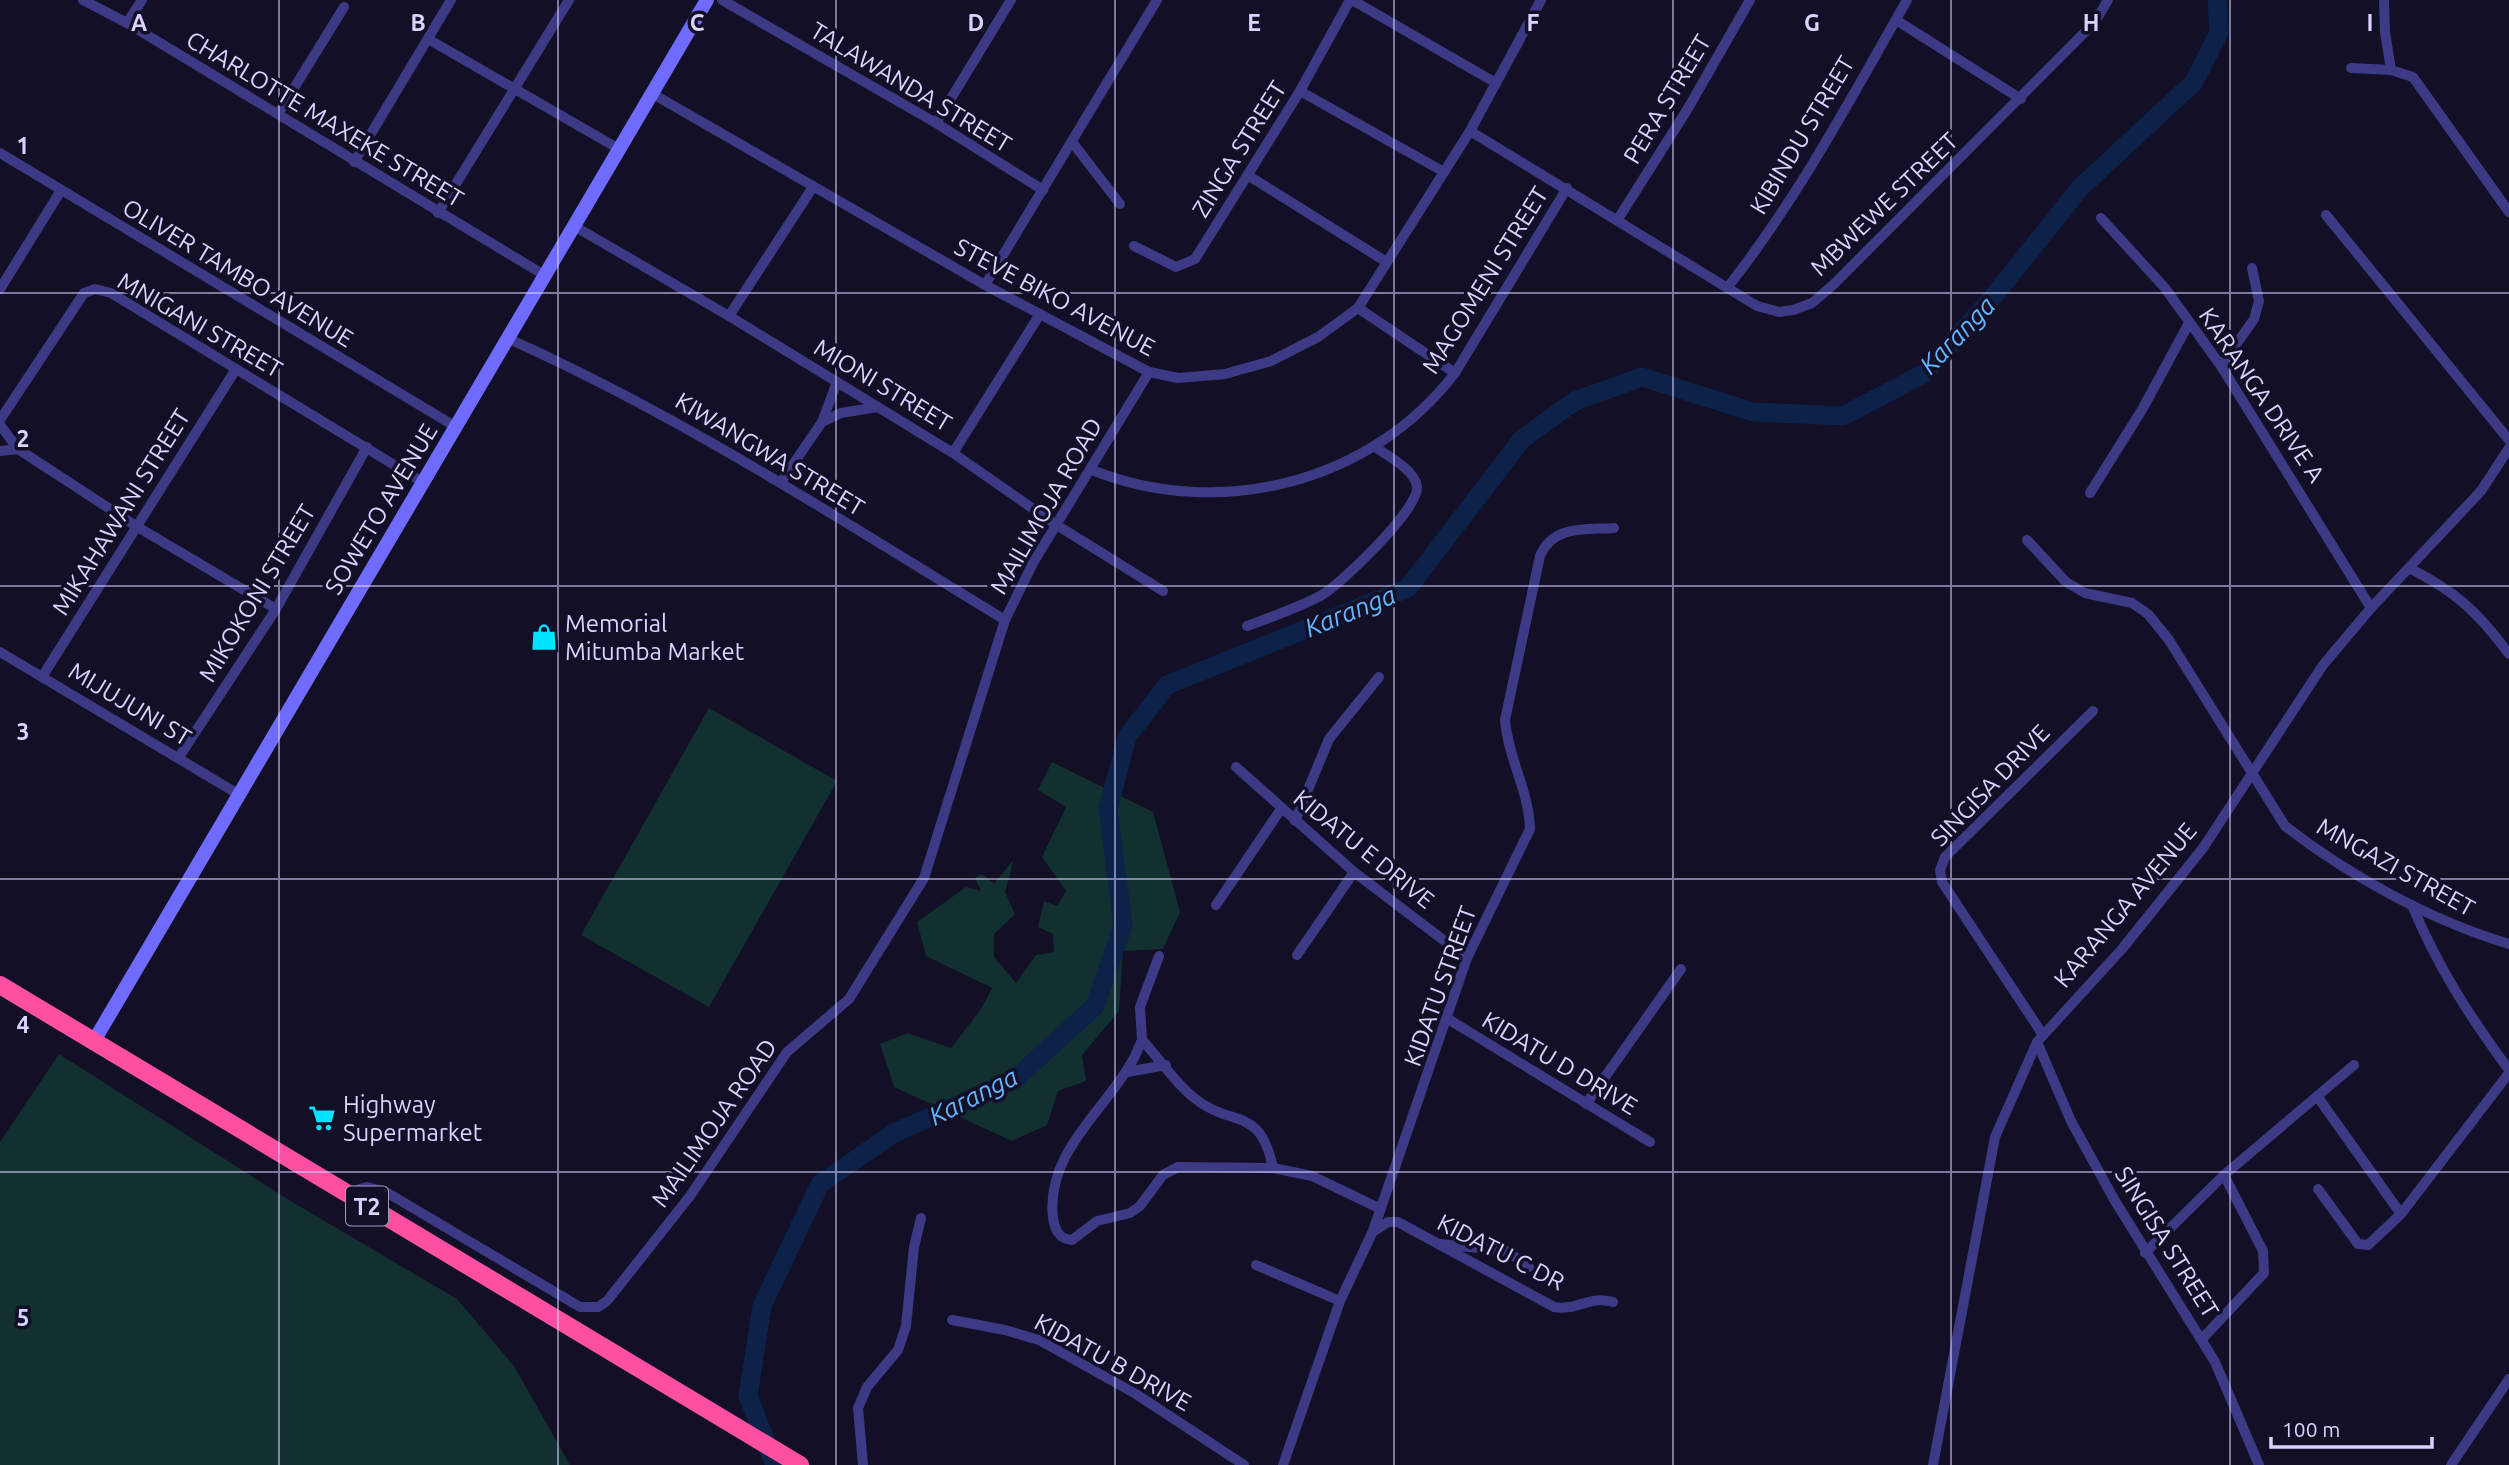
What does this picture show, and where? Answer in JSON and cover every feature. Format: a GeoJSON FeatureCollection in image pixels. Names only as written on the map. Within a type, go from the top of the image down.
{"type":"FeatureCollection","features":[{"type":"Feature","properties":{"kind":"highway","name":"T2"},"geometry":{"type":"LineString","coordinates":[[0,985],[800,1465]]}},
{"type":"Feature","properties":{"kind":"street","name":"CHARLOTTE MAXEKE STREET"},"geometry":{"type":"LineString","coordinates":[[83,0],[127,23],[544,275]]}},
{"type":"Feature","properties":{"kind":"street"},"geometry":{"type":"LineString","coordinates":[[127,23],[142,0]]}},
{"type":"Feature","properties":{"kind":"street"},"geometry":{"type":"LineString","coordinates":[[354,162],[451,0]]}},
{"type":"Feature","properties":{"kind":"street"},"geometry":{"type":"LineString","coordinates":[[438,213],[569,0]]}},
{"type":"Feature","properties":{"kind":"street","name":"TALAWANDA STREET"},"geometry":{"type":"LineString","coordinates":[[722,0],[936,123],[1043,190]]}},
{"type":"Feature","properties":{"kind":"street"},"geometry":{"type":"LineString","coordinates":[[936,123],[1011,0]]}},
{"type":"Feature","properties":{"kind":"street"},"geometry":{"type":"LineString","coordinates":[[985,285],[1157,0]]}},
{"type":"Feature","properties":{"kind":"street"},"geometry":{"type":"LineString","coordinates":[[1351,0],[1496,83]]}},
{"type":"Feature","properties":{"kind":"street","name":"ZINGA STREET"},"geometry":{"type":"LineString","coordinates":[[1135,246],[1176,267],[1195,259],[1249,176],[1351,0]]}},
{"type":"Feature","properties":{"kind":"street","name":"PERA STREET"},"geometry":{"type":"LineString","coordinates":[[1618,219],[1687,110],[1750,0]]}},
{"type":"Feature","properties":{"kind":"street","name":"KIBINDU STREET"},"geometry":{"type":"LineString","coordinates":[[1727,288],[1752,257],[1818,153],[1907,0]]}},
{"type":"Feature","properties":{"kind":"street","name":"MBWEWE STREET"},"geometry":{"type":"LineString","coordinates":[[1470,131],[1757,306],[1779,312],[1812,303],[1860,261],[2095,22],[2108,0]]}},
{"type":"Feature","properties":{"kind":"street"},"geometry":{"type":"LineString","coordinates":[[2384,0],[2385,32],[2391,70]]}},
{"type":"Feature","properties":{"kind":"street","name":"STEVE BIKO AVENUE"},"geometry":{"type":"LineString","coordinates":[[653,94],[985,285],[1149,372],[1178,378],[1213,375],[1270,361],[1318,337],[1358,308],[1385,261],[1470,131],[1539,1]]}},
{"type":"Feature","properties":{"kind":"street","name":"SOWETO AVENUE"},"geometry":{"type":"LineString","coordinates":[[94,1041],[653,94],[702,2]]}},
{"type":"Feature","properties":{"kind":"street"},"geometry":{"type":"LineString","coordinates":[[278,114],[344,7]]}},
{"type":"Feature","properties":{"kind":"street"},"geometry":{"type":"LineString","coordinates":[[1896,20],[2021,99]]}},
{"type":"Feature","properties":{"kind":"street"},"geometry":{"type":"LineString","coordinates":[[428,38],[619,149]]}},
{"type":"Feature","properties":{"kind":"street"},"geometry":{"type":"LineString","coordinates":[[2351,68],[2391,70],[2407,74],[2419,83],[2509,212]]}},
{"type":"Feature","properties":{"kind":"street"},"geometry":{"type":"LineString","coordinates":[[1300,91],[1444,172]]}},
{"type":"Feature","properties":{"kind":"street"},"geometry":{"type":"LineString","coordinates":[[1072,142],[1120,204]]}},
{"type":"Feature","properties":{"kind":"street","name":"OLIVER TAMBO AVENUE"},"geometry":{"type":"LineString","coordinates":[[0,153],[456,427]]}},
{"type":"Feature","properties":{"kind":"street"},"geometry":{"type":"LineString","coordinates":[[1249,176],[1385,261]]}},
{"type":"Feature","properties":{"kind":"street"},"geometry":{"type":"LineString","coordinates":[[729,316],[813,187]]}},
{"type":"Feature","properties":{"kind":"street","name":"MAGOMENI STREET"},"geometry":{"type":"LineString","coordinates":[[1092,470],[1123,483],[1161,492],[1212,492],[1269,487],[1314,476],[1375,447],[1435,399],[1454,373],[1567,188]]}},
{"type":"Feature","properties":{"kind":"street"},"geometry":{"type":"LineString","coordinates":[[0,289],[60,191]]}},
{"type":"Feature","properties":{"kind":"street"},"geometry":{"type":"LineString","coordinates":[[2326,215],[2509,440]]}},
{"type":"Feature","properties":{"kind":"street","name":"KARANGA DRIVE A"},"geometry":{"type":"LineString","coordinates":[[2101,218],[2165,288],[2221,366],[2371,608]]}},
{"type":"Feature","properties":{"kind":"street","name":"MIONI STREET"},"geometry":{"type":"LineString","coordinates":[[574,226],[879,407],[953,453],[1055,524],[1163,591]]}},
{"type":"Feature","properties":{"kind":"street"},"geometry":{"type":"LineString","coordinates":[[2221,366],[2254,319],[2259,301],[2252,268]]}},
{"type":"Feature","properties":{"kind":"street","name":"MNIGANI STREET"},"geometry":{"type":"LineString","coordinates":[[0,422],[84,293],[95,289],[111,293],[424,482]]}},
{"type":"Feature","properties":{"kind":"street"},"geometry":{"type":"LineString","coordinates":[[1358,308],[1454,373]]}},
{"type":"Feature","properties":{"kind":"street"},"geometry":{"type":"LineString","coordinates":[[953,453],[1040,314]]}},
{"type":"Feature","properties":{"kind":"street"},"geometry":{"type":"LineString","coordinates":[[2090,493],[2143,408],[2189,323]]}},
{"type":"Feature","properties":{"kind":"street","name":"KIWANGWA STREET"},"geometry":{"type":"LineString","coordinates":[[507,338],[617,389],[780,482],[1005,620]]}},
{"type":"Feature","properties":{"kind":"street","name":"MIKAHAWANI STREET"},"geometry":{"type":"LineString","coordinates":[[42,677],[236,369]]}},
{"type":"Feature","properties":{"kind":"street","name":"MAILIMOJA ROAD"},"geometry":{"type":"LineString","coordinates":[[345,1193],[367,1187],[386,1192],[580,1307],[598,1307],[607,1301],[690,1196],[788,1052],[849,999],[918,888],[933,853],[1005,620],[1055,524],[1092,470],[1149,372]]}},
{"type":"Feature","properties":{"kind":"street"},"geometry":{"type":"LineString","coordinates":[[780,482],[794,467],[822,422],[837,382]]}},
{"type":"Feature","properties":{"kind":"street"},"geometry":{"type":"LineString","coordinates":[[822,422],[841,413],[879,407]]}},
{"type":"Feature","properties":{"kind":"street"},"geometry":{"type":"LineString","coordinates":[[0,422],[18,449],[136,526],[276,609]]}},
{"type":"Feature","properties":{"kind":"street","name":"MIKOKONI STREET"},"geometry":{"type":"LineString","coordinates":[[179,757],[276,609],[367,447]]}},
{"type":"Feature","properties":{"kind":"street"},"geometry":{"type":"LineString","coordinates":[[1247,626],[1321,595],[1336,585],[1404,514],[1418,489],[1414,478],[1375,447]]}},
{"type":"Feature","properties":{"kind":"street","name":"KARANGA AVENUE"},"geometry":{"type":"LineString","coordinates":[[1933,1465],[1995,1137],[2040,1039],[2168,894],[2203,848],[2323,666],[2371,608],[2481,491],[2509,448]]}},
{"type":"Feature","properties":{"kind":"street"},"geometry":{"type":"LineString","coordinates":[[0,451],[18,449]]}},
{"type":"Feature","properties":{"kind":"street","name":"KIDATU STREET"},"geometry":{"type":"LineString","coordinates":[[1283,1465],[1340,1301],[1381,1209],[1467,958],[1530,829],[1530,807],[1506,741],[1505,720],[1540,556],[1546,542],[1558,534],[1614,528]]}},
{"type":"Feature","properties":{"kind":"street","name":"MNGAZI STREET"},"geometry":{"type":"LineString","coordinates":[[2027,540],[2066,582],[2085,593],[2132,603],[2148,614],[2169,640],[2285,826],[2310,846],[2412,905],[2477,935],[2509,944]]}},
{"type":"Feature","properties":{"kind":"street"},"geometry":{"type":"LineString","coordinates":[[2409,568],[2452,591],[2468,604],[2509,653]]}},
{"type":"Feature","properties":{"kind":"street","name":"MIJUJUNI ST"},"geometry":{"type":"LineString","coordinates":[[0,652],[238,794]]}},
{"type":"Feature","properties":{"kind":"street"},"geometry":{"type":"LineString","coordinates":[[1295,821],[1329,739],[1379,677]]}},
{"type":"Feature","properties":{"kind":"street","name":"SINGISA DRIVE"},"geometry":{"type":"LineString","coordinates":[[2040,1039],[1942,882],[1940,870],[1945,857],[2092,711]]}},
{"type":"Feature","properties":{"kind":"street","name":"KIDATU E DRIVE"},"geometry":{"type":"LineString","coordinates":[[1236,767],[1354,872],[1467,958]]}},
{"type":"Feature","properties":{"kind":"street"},"geometry":{"type":"LineString","coordinates":[[1216,905],[1281,809]]}},
{"type":"Feature","properties":{"kind":"street"},"geometry":{"type":"LineString","coordinates":[[1297,955],[1354,872]]}},
{"type":"Feature","properties":{"kind":"street"},"geometry":{"type":"LineString","coordinates":[[2318,1189],[2362,1246],[2380,1236],[2401,1214],[2509,1072],[2454,992],[2432,954],[2412,905]]}},
{"type":"Feature","properties":{"kind":"street"},"geometry":{"type":"LineString","coordinates":[[1159,956],[1140,1007],[1142,1040],[1127,1072],[1099,1104],[1065,1157],[1054,1188],[1052,1211],[1055,1229],[1060,1236],[1072,1240],[1097,1221],[1130,1213],[1140,1206],[1163,1175],[1178,1167],[1273,1168],[1328,1181],[1381,1209]]}},
{"type":"Feature","properties":{"kind":"street"},"geometry":{"type":"LineString","coordinates":[[1586,1104],[1681,969]]}},
{"type":"Feature","properties":{"kind":"street","name":"KIDATU D DRIVE"},"geometry":{"type":"LineString","coordinates":[[1448,1019],[1650,1142]]}},
{"type":"Feature","properties":{"kind":"street","name":"SINGISA STREET"},"geometry":{"type":"LineString","coordinates":[[2040,1039],[2071,1121],[2145,1253],[2202,1339],[2237,1408],[2259,1465]]}},
{"type":"Feature","properties":{"kind":"street"},"geometry":{"type":"LineString","coordinates":[[1142,1040],[1192,1097],[1205,1105],[1243,1119],[1260,1131],[1268,1145],[1273,1168]]}},
{"type":"Feature","properties":{"kind":"street"},"geometry":{"type":"LineString","coordinates":[[1127,1072],[1166,1065]]}},
{"type":"Feature","properties":{"kind":"street"},"geometry":{"type":"LineString","coordinates":[[2145,1253],[2224,1175],[2354,1065]]}},
{"type":"Feature","properties":{"kind":"street"},"geometry":{"type":"LineString","coordinates":[[2317,1096],[2401,1214]]}},
{"type":"Feature","properties":{"kind":"street"},"geometry":{"type":"LineString","coordinates":[[2202,1339],[2264,1273],[2263,1251],[2224,1175]]}},
{"type":"Feature","properties":{"kind":"street"},"geometry":{"type":"LineString","coordinates":[[863,1465],[858,1408],[867,1387],[898,1350],[905,1326],[914,1247],[921,1218]]}},
{"type":"Feature","properties":{"kind":"street","name":"KIDATU C DR"},"geometry":{"type":"LineString","coordinates":[[1373,1231],[1388,1222],[1398,1222],[1554,1307],[1566,1309],[1593,1298],[1613,1302]]}},
{"type":"Feature","properties":{"kind":"street"},"geometry":{"type":"LineString","coordinates":[[1437,1243],[1507,1251],[1529,1267]]}},
{"type":"Feature","properties":{"kind":"street"},"geometry":{"type":"LineString","coordinates":[[1256,1265],[1340,1301]]}},
{"type":"Feature","properties":{"kind":"street","name":"KIDATU B DRIVE"},"geometry":{"type":"LineString","coordinates":[[952,1320],[1005,1329],[1039,1340],[1136,1394],[1244,1465]]}},
{"type":"Feature","properties":{"kind":"street"},"geometry":{"type":"LineString","coordinates":[[2451,1465],[2509,1379]]}},
{"type":"Feature","properties":{"kind":"green space"},"geometry":{"type":"Polygon","coordinates":[[[709,708],[837,781],[709,1007],[581,935],[709,708]]]}},
{"type":"Feature","properties":{"kind":"green space"},"geometry":{"type":"Polygon","coordinates":[[[1052,762],[1153,812],[1180,912],[1163,949],[1123,951],[1119,1011],[1082,1055],[1086,1081],[1058,1091],[1047,1125],[1012,1141],[894,1087],[880,1044],[908,1033],[951,1048],[981,1009],[992,988],[926,956],[917,922],[966,887],[981,891],[975,878],[982,874],[994,884],[1014,859],[1005,892],[1015,914],[994,934],[994,957],[1016,983],[1036,955],[1054,952],[1053,934],[1038,927],[1044,901],[1057,906],[1066,891],[1042,857],[1066,807],[1038,790],[1052,762]]]}},
{"type":"Feature","properties":{"kind":"green space"},"geometry":{"type":"Polygon","coordinates":[[[59,1054],[294,1203],[457,1299],[514,1366],[570,1465],[0,1465],[0,1142],[59,1054]]]}},
{"type":"Feature","properties":{"kind":"waterway","name":"Karanga"},"geometry":{"type":"LineString","coordinates":[[775,1465],[748,1396],[762,1306],[820,1184],[894,1133],[1014,1080],[1095,1006],[1123,925],[1108,809],[1127,737],[1167,685],[1408,588],[1522,439],[1575,401],[1642,377],[1753,412],[1843,416],[1925,373],[1993,297],[2080,188],[2194,82],[2219,32],[2217,0]]}},
{"type":"Feature","properties":{"kind":"place","name":"Memorial Mitumba Market"},"geometry":{"type":"Point","coordinates":[544,637]}},
{"type":"Feature","properties":{"kind":"place","name":"Highway Supermarket"},"geometry":{"type":"Point","coordinates":[322,1118]}}]}
